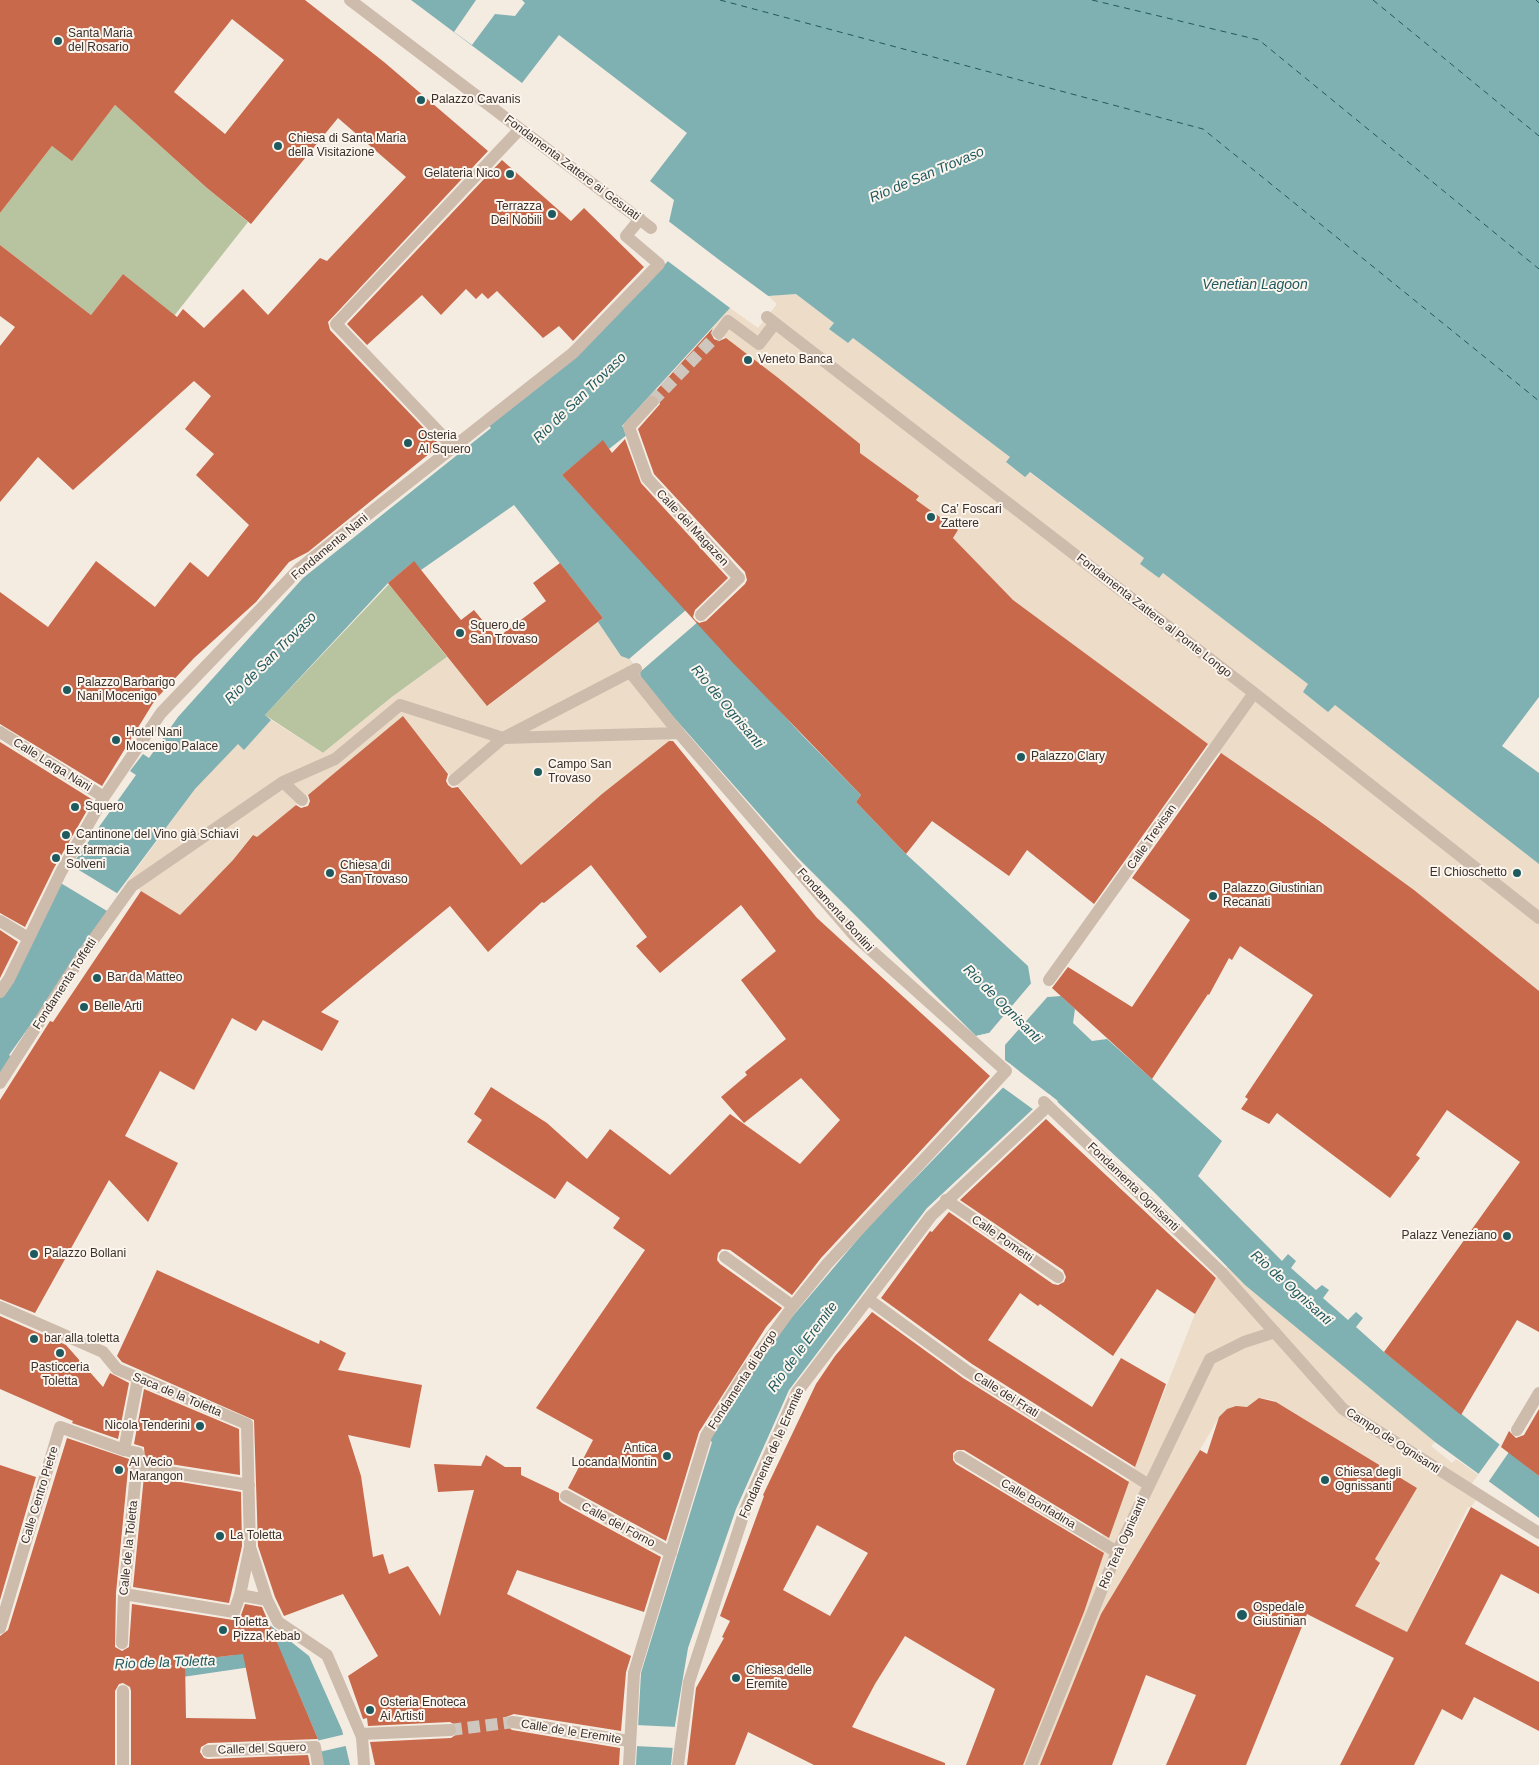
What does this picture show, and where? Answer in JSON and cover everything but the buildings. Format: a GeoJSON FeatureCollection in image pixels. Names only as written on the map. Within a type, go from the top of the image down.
{"type":"FeatureCollection","features":[{"type":"Feature","properties":{"kind":"street","name":"Fondamenta Zattere ai Gesuati"},"geometry":{"type":"LineString","coordinates":[[350,0],[651,228]]}},
{"type":"Feature","properties":{"kind":"street"},"geometry":{"type":"LineString","coordinates":[[453,447],[336,324],[520,129]]}},
{"type":"Feature","properties":{"kind":"street","name":"Fondamenta Nani"},"geometry":{"type":"LineString","coordinates":[[0,992],[9,978],[57,880],[104,797],[162,713],[300,568],[573,354],[659,264],[626,236],[640,219]]}},
{"type":"Feature","properties":{"kind":"street","name":"Fondamenta Zattere al Ponte Longo"},"geometry":{"type":"LineString","coordinates":[[719,333],[728,321],[759,344],[771,320],[1254,693],[1539,918]]}},
{"type":"Feature","properties":{"kind":"street","name":"Calle del Magazen"},"geometry":{"type":"LineString","coordinates":[[652,402],[629,426],[647,478],[739,578],[701,615]]}},
{"type":"Feature","properties":{"kind":"street"},"geometry":{"type":"LineString","coordinates":[[454,780],[503,738],[633,670],[679,733]]}},
{"type":"Feature","properties":{"kind":"street","name":"Calle Trevisan"},"geometry":{"type":"LineString","coordinates":[[1049,980],[1254,693]]}},
{"type":"Feature","properties":{"kind":"street"},"geometry":{"type":"LineString","coordinates":[[302,800],[283,782],[335,759],[400,705],[503,738],[679,733]]}},
{"type":"Feature","properties":{"kind":"street","name":"Calle Larga Nani"},"geometry":{"type":"LineString","coordinates":[[0,732],[104,797]]}},
{"type":"Feature","properties":{"kind":"street","name":"Fondamenta Bonlini"},"geometry":{"type":"LineString","coordinates":[[679,733],[854,935],[1006,1072]]}},
{"type":"Feature","properties":{"kind":"street","name":"Fondamenta Toffetti"},"geometry":{"type":"LineString","coordinates":[[0,1083],[81,957],[132,886],[283,782]]}},
{"type":"Feature","properties":{"kind":"street"},"geometry":{"type":"LineString","coordinates":[[0,921],[28,938]]}},
{"type":"Feature","properties":{"kind":"street","name":"Fondamenta di Borgo"},"geometry":{"type":"LineString","coordinates":[[629,1765],[634,1673],[706,1436],[746,1370],[793,1306],[827,1264],[1006,1072]]}},
{"type":"Feature","properties":{"kind":"street","name":"Fondamenta de le Eremite"},"geometry":{"type":"LineString","coordinates":[[678,1765],[689,1682],[745,1510],[797,1392],[931,1216],[1046,1104]]}},
{"type":"Feature","properties":{"kind":"street","name":"Fondamenta Ognisanti"},"geometry":{"type":"LineString","coordinates":[[1046,1104],[1222,1272]]}},
{"type":"Feature","properties":{"kind":"street","name":"Calle Pometti"},"geometry":{"type":"LineString","coordinates":[[946,1200],[1058,1277]]}},
{"type":"Feature","properties":{"kind":"street"},"geometry":{"type":"LineString","coordinates":[[725,1257],[793,1306]]}},
{"type":"Feature","properties":{"kind":"street","name":"Campo de Ognisanti"},"geometry":{"type":"LineString","coordinates":[[1222,1272],[1343,1409],[1539,1533]]}},
{"type":"Feature","properties":{"kind":"street","name":"Calle dei Frati"},"geometry":{"type":"LineString","coordinates":[[868,1299],[967,1371],[1149,1485]]}},
{"type":"Feature","properties":{"kind":"street","name":"Saca de la Toletta"},"geometry":{"type":"LineString","coordinates":[[0,1306],[103,1352],[118,1369],[247,1424],[250,1485],[250,1547]]}},
{"type":"Feature","properties":{"kind":"street","name":"Rio Terà Ognisanti"},"geometry":{"type":"LineString","coordinates":[[1031,1765],[1117,1552],[1210,1359],[1244,1342],[1275,1332]]}},
{"type":"Feature","properties":{"kind":"street"},"geometry":{"type":"LineString","coordinates":[[124,1450],[138,1378]]}},
{"type":"Feature","properties":{"kind":"street"},"geometry":{"type":"LineString","coordinates":[[1517,1430],[1539,1393]]}},
{"type":"Feature","properties":{"kind":"street","name":"Calle Centro Pietre"},"geometry":{"type":"LineString","coordinates":[[0,1628],[60,1428],[124,1450]]}},
{"type":"Feature","properties":{"kind":"street","name":"Calle de la Toletta"},"geometry":{"type":"LineString","coordinates":[[122,1643],[124,1594],[138,1453],[124,1450]]}},
{"type":"Feature","properties":{"kind":"street","name":"Calle Bonfadina"},"geometry":{"type":"LineString","coordinates":[[960,1457],[1117,1552]]}},
{"type":"Feature","properties":{"kind":"street"},"geometry":{"type":"LineString","coordinates":[[137,1467],[250,1485]]}},
{"type":"Feature","properties":{"kind":"street","name":"Calle del Forno"},"geometry":{"type":"LineString","coordinates":[[566,1496],[670,1553]]}},
{"type":"Feature","properties":{"kind":"street"},"geometry":{"type":"LineString","coordinates":[[124,1594],[234,1612],[240,1595],[250,1547]]}},
{"type":"Feature","properties":{"kind":"street"},"geometry":{"type":"LineString","coordinates":[[250,1547],[267,1600],[278,1622],[326,1655],[361,1734],[364,1765]]}},
{"type":"Feature","properties":{"kind":"street"},"geometry":{"type":"LineString","coordinates":[[240,1595],[267,1600]]}},
{"type":"Feature","properties":{"kind":"street"},"geometry":{"type":"LineString","coordinates":[[122,1691],[123,1765]]}},
{"type":"Feature","properties":{"kind":"street","name":"Calle de le Eremite"},"geometry":{"type":"LineString","coordinates":[[512,1722],[629,1741]]}},
{"type":"Feature","properties":{"kind":"street"},"geometry":{"type":"LineString","coordinates":[[361,1734],[450,1730]]}},
{"type":"Feature","properties":{"kind":"street","name":"Calle del Squero"},"geometry":{"type":"LineString","coordinates":[[208,1751],[315,1747],[318,1765]]}},
{"type":"Feature","properties":{"kind":"green space"},"geometry":{"type":"Polygon","coordinates":[[[115,105],[207,188],[248,222],[174,316],[123,274],[91,315],[0,245],[0,213],[52,146],[72,160],[115,105]]]}},
{"type":"Feature","properties":{"kind":"green space"},"geometry":{"type":"Polygon","coordinates":[[[389,584],[447,657],[392,697],[323,753],[265,715],[389,584]]]}},
{"type":"Feature","properties":{"kind":"shaded area"},"geometry":{"type":"Polygon","coordinates":[[[796,294],[834,323],[829,328],[848,343],[853,338],[1010,457],[1007,463],[1025,476],[1029,472],[1144,558],[1140,564],[1159,578],[1163,573],[1309,684],[1303,692],[1334,704],[1539,864],[1539,992],[1414,890],[1319,820],[1218,752],[1013,600],[953,539],[958,530],[916,500],[919,496],[858,452],[860,444],[712,328],[730,308],[758,328],[777,304],[768,296],[796,294]]]}},
{"type":"Feature","properties":{"kind":"shaded area","name":"Campo San Trovaso"},"geometry":{"type":"Polygon","coordinates":[[[598,622],[621,656],[629,659],[640,672],[641,680],[686,728],[572,819],[521,865],[403,716],[257,837],[252,835],[233,860],[180,915],[127,882],[195,789],[238,743],[244,750],[271,720],[323,753],[392,697],[447,657],[488,706],[598,622]]]}},
{"type":"Feature","properties":{"kind":"shaded area"},"geometry":{"type":"Polygon","coordinates":[[[1229,1265],[1435,1442],[1431,1446],[1452,1463],[1456,1459],[1478,1475],[1470,1486],[1480,1494],[1471,1507],[1468,1507],[1407,1632],[1339,1598],[1369,1583],[1381,1564],[1375,1559],[1417,1488],[1273,1400],[1261,1398],[1251,1408],[1227,1409],[1219,1417],[1137,1558],[1050,1765],[1008,1765],[1046,1664],[1096,1548],[1133,1471],[1195,1314],[1216,1278],[1229,1265]]]}},
{"type":"Feature","properties":{"kind":"water","name":"Venetian Lagoon"},"geometry":{"type":"Polygon","coordinates":[[[411,0],[1539,0],[1539,697],[1502,746],[1539,773],[1539,864],[1335,705],[1328,712],[1303,692],[1308,684],[1163,573],[1159,578],[1140,564],[1144,558],[1030,472],[1025,477],[1006,462],[1010,457],[853,338],[848,343],[829,329],[834,323],[796,294],[768,296],[730,308],[622,426],[628,434],[609,449],[603,441],[562,475],[802,735],[861,795],[856,802],[906,854],[1028,966],[1031,984],[1048,997],[1061,996],[1075,1009],[1073,1023],[1092,1041],[1107,1039],[1222,1141],[1198,1176],[1282,1261],[1288,1254],[1296,1261],[1291,1268],[1316,1290],[1322,1285],[1329,1290],[1323,1298],[1348,1320],[1356,1312],[1363,1318],[1356,1327],[1384,1352],[1539,1476],[1539,1518],[1435,1442],[1245,1285],[1155,1193],[1049,1094],[927,1208],[789,1390],[736,1509],[688,1648],[675,1725],[671,1765],[636,1765],[641,1673],[712,1442],[709,1440],[770,1343],[869,1226],[1019,1071],[1005,1060],[1005,1045],[989,1033],[976,1036],[797,857],[641,680],[640,672],[629,659],[621,656],[598,622],[603,618],[514,505],[421,570],[413,562],[388,583],[265,715],[271,720],[244,750],[238,744],[195,789],[115,896],[120,899],[9,1055],[14,1058],[0,1073],[0,998],[69,869],[136,775],[130,771],[143,754],[149,758],[178,717],[303,578],[491,428],[488,424],[646,286],[668,261],[669,222],[674,200],[650,181],[687,133],[559,35],[522,83],[411,0]]]}},
{"type":"Feature","properties":{"kind":"water","name":"Rio de la Toletta"},"geometry":{"type":"Polygon","coordinates":[[[234,1616],[266,1622],[309,1656],[342,1730],[350,1765],[323,1765],[318,1739],[285,1662],[155,1681],[0,1655],[184,1661],[234,1655],[234,1616]]]}},
{"type":"Feature","properties":{"kind":"pier"},"geometry":{"type":"Polygon","coordinates":[[[476,0],[522,0],[525,3],[515,16],[495,14],[472,45],[454,32],[476,0]]]}},
{"type":"Feature","properties":{"kind":"pier"},"geometry":{"type":"Polygon","coordinates":[[[667,220],[771,298],[730,308],[665,259],[667,220]]]}},
{"type":"Feature","properties":{"kind":"pier"},"geometry":{"type":"Polygon","coordinates":[[[686,610],[699,621],[640,672],[629,659],[686,610]]]}},
{"type":"Feature","properties":{"kind":"pier"},"geometry":{"type":"Polygon","coordinates":[[[69,864],[120,895],[112,914],[59,882],[69,864]]]}},
{"type":"Feature","properties":{"kind":"pier"},"geometry":{"type":"Polygon","coordinates":[[[1033,981],[1050,994],[1005,1045],[1005,1060],[1003,1058],[1002,1046],[988,1035],[978,1038],[976,1036],[989,1033],[1033,981]]]}},
{"type":"Feature","properties":{"kind":"pier"},"geometry":{"type":"Polygon","coordinates":[[[1009,1063],[1058,1101],[1056,1103],[1049,1097],[1034,1110],[1001,1086],[1015,1071],[1007,1065],[1009,1063]]]}},
{"type":"Feature","properties":{"kind":"pier"},"geometry":{"type":"Polygon","coordinates":[[[1500,1444],[1509,1452],[1487,1484],[1477,1476],[1500,1444]]]}},
{"type":"Feature","properties":{"kind":"pier"},"geometry":{"type":"Polygon","coordinates":[[[636,1725],[677,1727],[675,1748],[635,1746],[636,1725]]]}},
{"type":"Feature","properties":{"kind":"pier"},"geometry":{"type":"Polygon","coordinates":[[[346,1734],[350,1745],[319,1752],[316,1741],[346,1734]]]}},
{"type":"Feature","properties":{"kind":"ferry route"},"geometry":{"type":"LineString","coordinates":[[720,0],[1203,129],[1539,401]]}},
{"type":"Feature","properties":{"kind":"ferry route"},"geometry":{"type":"LineString","coordinates":[[1092,0],[1259,40],[1539,269]]}},
{"type":"Feature","properties":{"kind":"ferry route"},"geometry":{"type":"LineString","coordinates":[[1373,0],[1539,136]]}},
{"type":"Feature","properties":{"kind":"ferry route"},"geometry":{"type":"LineString","coordinates":[[1536,0],[1539,3]]}},
{"type":"Feature","properties":{"kind":"tunnel"},"geometry":{"type":"LineString","coordinates":[[652,402],[719,333]]}},
{"type":"Feature","properties":{"kind":"tunnel"},"geometry":{"type":"LineString","coordinates":[[450,1730],[513,1722]]}},
{"type":"Feature","properties":{"kind":"place","name":"Santa Maria del Rosario"},"geometry":{"type":"Point","coordinates":[58,41]}},
{"type":"Feature","properties":{"kind":"place","name":"Palazzo Cavanis"},"geometry":{"type":"Point","coordinates":[421,100]}},
{"type":"Feature","properties":{"kind":"place","name":"Chiesa di Santa Maria della Visitazione"},"geometry":{"type":"Point","coordinates":[278,146]}},
{"type":"Feature","properties":{"kind":"place","name":"Gelateria Nico"},"geometry":{"type":"Point","coordinates":[510,174]}},
{"type":"Feature","properties":{"kind":"place","name":"Terrazza Dei Nobili"},"geometry":{"type":"Point","coordinates":[552,214]}},
{"type":"Feature","properties":{"kind":"place","name":"Veneto Banca"},"geometry":{"type":"Point","coordinates":[748,360]}},
{"type":"Feature","properties":{"kind":"place","name":"Osteria Al Squero"},"geometry":{"type":"Point","coordinates":[408,443]}},
{"type":"Feature","properties":{"kind":"place","name":"Ca’ Foscari Zattere"},"geometry":{"type":"Point","coordinates":[931,517]}},
{"type":"Feature","properties":{"kind":"place","name":"Squero de San Trovaso"},"geometry":{"type":"Point","coordinates":[460,633]}},
{"type":"Feature","properties":{"kind":"place","name":"Palazzo Barbarigo Nani Mocenigo"},"geometry":{"type":"Point","coordinates":[67,690]}},
{"type":"Feature","properties":{"kind":"place","name":"Hotel Nani Mocenigo Palace"},"geometry":{"type":"Point","coordinates":[116,740]}},
{"type":"Feature","properties":{"kind":"place","name":"Palazzo Clary"},"geometry":{"type":"Point","coordinates":[1021,757]}},
{"type":"Feature","properties":{"kind":"place","name":"Campo San Trovaso"},"geometry":{"type":"Point","coordinates":[538,772]}},
{"type":"Feature","properties":{"kind":"place","name":"Squero"},"geometry":{"type":"Point","coordinates":[75,807]}},
{"type":"Feature","properties":{"kind":"place","name":"Cantinone del Vino già Schiavi"},"geometry":{"type":"Point","coordinates":[66,835]}},
{"type":"Feature","properties":{"kind":"place","name":"Ex farmacia Solveni"},"geometry":{"type":"Point","coordinates":[56,858]}},
{"type":"Feature","properties":{"kind":"place","name":"Chiesa di San Trovaso"},"geometry":{"type":"Point","coordinates":[330,873]}},
{"type":"Feature","properties":{"kind":"place","name":"El Chioschetto"},"geometry":{"type":"Point","coordinates":[1517,873]}},
{"type":"Feature","properties":{"kind":"place","name":"Palazzo Giustinian Recanati"},"geometry":{"type":"Point","coordinates":[1213,896]}},
{"type":"Feature","properties":{"kind":"place","name":"Bar da Matteo"},"geometry":{"type":"Point","coordinates":[97,978]}},
{"type":"Feature","properties":{"kind":"place","name":"Belle Arti"},"geometry":{"type":"Point","coordinates":[84,1007]}},
{"type":"Feature","properties":{"kind":"place","name":"Palazz Veneziano"},"geometry":{"type":"Point","coordinates":[1507,1236]}},
{"type":"Feature","properties":{"kind":"place","name":"Palazzo Bollani"},"geometry":{"type":"Point","coordinates":[34,1254]}},
{"type":"Feature","properties":{"kind":"place","name":"bar alla toletta"},"geometry":{"type":"Point","coordinates":[34,1339]}},
{"type":"Feature","properties":{"kind":"place","name":"Pasticceria Toletta"},"geometry":{"type":"Point","coordinates":[60,1353]}},
{"type":"Feature","properties":{"kind":"place","name":"Nicola Tenderini"},"geometry":{"type":"Point","coordinates":[200,1426]}},
{"type":"Feature","properties":{"kind":"place","name":"Antica Locanda Montin"},"geometry":{"type":"Point","coordinates":[667,1456]}},
{"type":"Feature","properties":{"kind":"place","name":"Al Vecio Marangon"},"geometry":{"type":"Point","coordinates":[119,1470]}},
{"type":"Feature","properties":{"kind":"place","name":"Chiesa degli Ognissanti"},"geometry":{"type":"Point","coordinates":[1325,1480]}},
{"type":"Feature","properties":{"kind":"place","name":"La Toletta"},"geometry":{"type":"Point","coordinates":[220,1536]}},
{"type":"Feature","properties":{"kind":"place","name":"Ospedale Giustinian"},"geometry":{"type":"Point","coordinates":[1242,1615]}},
{"type":"Feature","properties":{"kind":"place","name":"Toletta Pizza Kebab"},"geometry":{"type":"Point","coordinates":[223,1630]}},
{"type":"Feature","properties":{"kind":"place","name":"Chiesa delle Eremite"},"geometry":{"type":"Point","coordinates":[736,1678]}},
{"type":"Feature","properties":{"kind":"place","name":"Osteria Enoteca Ai Artisti"},"geometry":{"type":"Point","coordinates":[370,1710]}},
{"type":"Feature","properties":{"kind":"water label","name":"Rio de San Trovaso"},"geometry":{"type":"Point","coordinates":[927,175]}},
{"type":"Feature","properties":{"kind":"water label","name":"Rio de San Trovaso"},"geometry":{"type":"Point","coordinates":[580,398]}},
{"type":"Feature","properties":{"kind":"water label","name":"Rio de San Trovaso"},"geometry":{"type":"Point","coordinates":[271,658]}},
{"type":"Feature","properties":{"kind":"water label","name":"Rio de Ognisanti"},"geometry":{"type":"Point","coordinates":[727,707]}},
{"type":"Feature","properties":{"kind":"water label","name":"Rio de Ognisanti"},"geometry":{"type":"Point","coordinates":[1002,1004]}},
{"type":"Feature","properties":{"kind":"water label","name":"Rio de Ognisanti"},"geometry":{"type":"Point","coordinates":[1291,1288]}},
{"type":"Feature","properties":{"kind":"water label","name":"Rio de le Eremite"},"geometry":{"type":"Point","coordinates":[803,1347]}}]}
